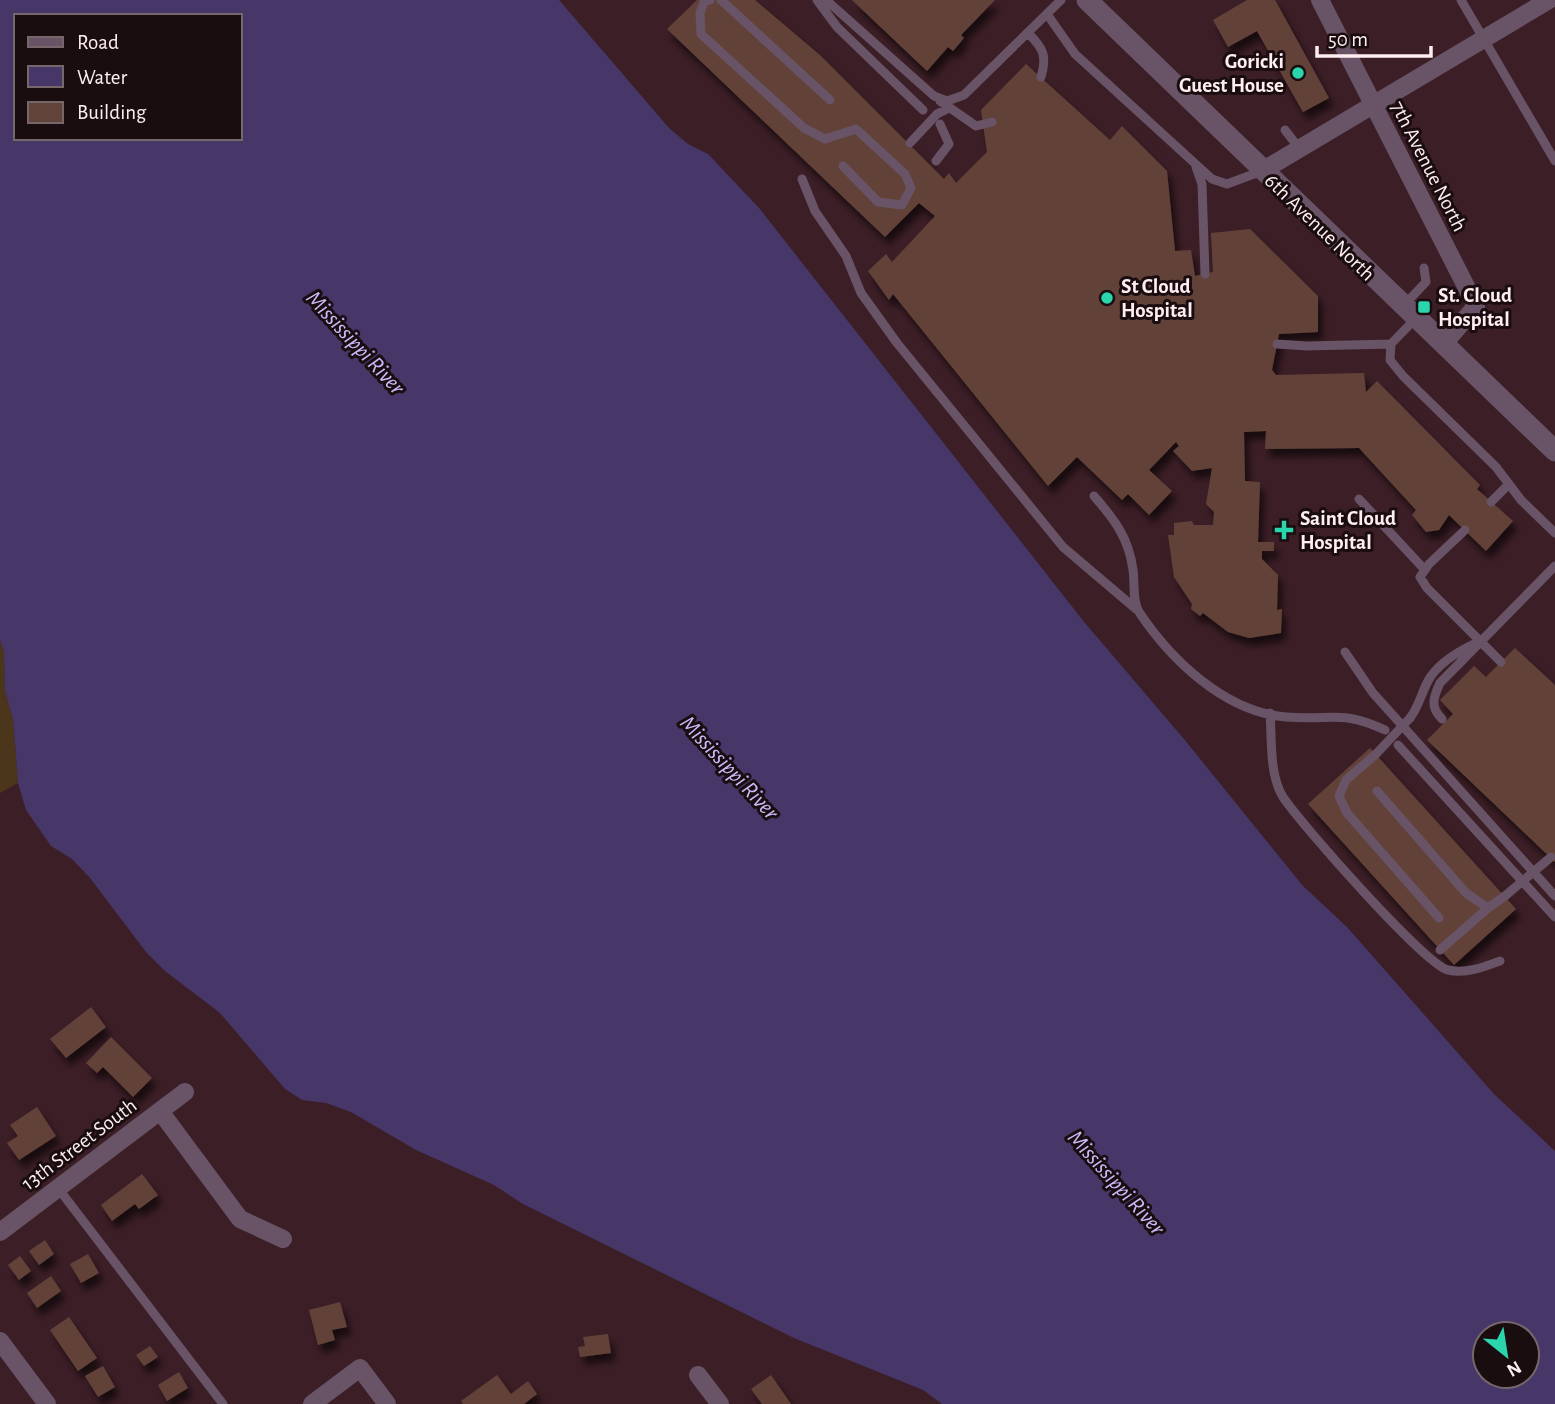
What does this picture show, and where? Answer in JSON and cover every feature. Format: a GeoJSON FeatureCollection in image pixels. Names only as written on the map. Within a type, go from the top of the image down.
{"type":"FeatureCollection","features":[{"type":"Feature","properties":{"kind":"street","name":"6th Avenue North"},"geometry":{"type":"LineString","coordinates":[[1087,0],[1555,452]]}},
{"type":"Feature","properties":{"kind":"street","name":"7th Avenue North"},"geometry":{"type":"LineString","coordinates":[[1320,0],[1476,306],[1444,345]]}},
{"type":"Feature","properties":{"kind":"street"},"geometry":{"type":"LineString","coordinates":[[1262,171],[1549,0]]}},
{"type":"Feature","properties":{"kind":"street","name":"13th Street South"},"geometry":{"type":"LineString","coordinates":[[0,1232],[184,1093]]}},
{"type":"Feature","properties":{"kind":"street"},"geometry":{"type":"LineString","coordinates":[[160,1111],[240,1219],[283,1239]]}},
{"type":"Feature","properties":{"kind":"street"},"geometry":{"type":"LineString","coordinates":[[0,1342],[47,1404]]}},
{"type":"Feature","properties":{"kind":"street"},"geometry":{"type":"LineString","coordinates":[[312,1404],[360,1367],[387,1404]]}},
{"type":"Feature","properties":{"kind":"street"},"geometry":{"type":"LineString","coordinates":[[698,1375],[720,1404]]}},
{"type":"Feature","properties":{"kind":"lane"},"geometry":{"type":"LineString","coordinates":[[710,0],[704,2],[699,13],[701,34],[804,128],[825,139],[856,130],[905,174],[911,188],[902,205],[878,202],[842,166]]}},
{"type":"Feature","properties":{"kind":"lane"},"geometry":{"type":"LineString","coordinates":[[721,0],[830,100]]}},
{"type":"Feature","properties":{"kind":"lane"},"geometry":{"type":"LineString","coordinates":[[817,0],[838,27],[923,110]]}},
{"type":"Feature","properties":{"kind":"lane"},"geometry":{"type":"LineString","coordinates":[[826,0],[950,108],[976,126],[992,122]]}},
{"type":"Feature","properties":{"kind":"lane"},"geometry":{"type":"LineString","coordinates":[[934,96],[947,101],[964,95],[1061,0]]}},
{"type":"Feature","properties":{"kind":"lane"},"geometry":{"type":"LineString","coordinates":[[1461,0],[1555,162]]}},
{"type":"Feature","properties":{"kind":"lane"},"geometry":{"type":"LineString","coordinates":[[1047,14],[1075,54],[1212,179],[1227,184],[1262,171]]}},
{"type":"Feature","properties":{"kind":"lane"},"geometry":{"type":"LineString","coordinates":[[1028,33],[1044,49],[1046,61],[1041,77]]}},
{"type":"Feature","properties":{"kind":"lane"},"geometry":{"type":"LineString","coordinates":[[910,143],[937,114],[950,108]]}},
{"type":"Feature","properties":{"kind":"lane"},"geometry":{"type":"LineString","coordinates":[[936,161],[949,144],[940,124]]}},
{"type":"Feature","properties":{"kind":"lane"},"geometry":{"type":"LineString","coordinates":[[1285,130],[1299,148]]}},
{"type":"Feature","properties":{"kind":"lane"},"geometry":{"type":"LineString","coordinates":[[1195,165],[1202,184],[1205,274]]}},
{"type":"Feature","properties":{"kind":"lane"},"geometry":{"type":"LineString","coordinates":[[802,179],[815,211],[846,256],[862,293],[897,343],[1063,547],[1136,609],[1179,662],[1201,681],[1226,696],[1270,713],[1286,717],[1358,717],[1385,730]]}},
{"type":"Feature","properties":{"kind":"lane"},"geometry":{"type":"LineString","coordinates":[[1424,268],[1426,282],[1391,344],[1390,360],[1496,467],[1555,533]]}},
{"type":"Feature","properties":{"kind":"lane"},"geometry":{"type":"LineString","coordinates":[[1277,344],[1391,344]]}},
{"type":"Feature","properties":{"kind":"lane"},"geometry":{"type":"LineString","coordinates":[[1491,502],[1509,484]]}},
{"type":"Feature","properties":{"kind":"lane"},"geometry":{"type":"LineString","coordinates":[[1094,496],[1126,538],[1133,568],[1136,609]]}},
{"type":"Feature","properties":{"kind":"lane"},"geometry":{"type":"LineString","coordinates":[[1359,499],[1425,570]]}},
{"type":"Feature","properties":{"kind":"lane"},"geometry":{"type":"LineString","coordinates":[[1465,530],[1420,577],[1427,588],[1501,662]]}},
{"type":"Feature","properties":{"kind":"lane"},"geometry":{"type":"LineString","coordinates":[[1441,719],[1434,712],[1433,699],[1440,683],[1555,566]]}},
{"type":"Feature","properties":{"kind":"lane"},"geometry":{"type":"LineString","coordinates":[[1439,918],[1347,813],[1339,796],[1346,780],[1376,754],[1410,718],[1420,704],[1429,679],[1457,652],[1481,640]]}},
{"type":"Feature","properties":{"kind":"lane"},"geometry":{"type":"LineString","coordinates":[[1345,652],[1373,693],[1555,896]]}},
{"type":"Feature","properties":{"kind":"lane"},"geometry":{"type":"LineString","coordinates":[[1270,713],[1273,758],[1282,795],[1374,903],[1419,951],[1447,971],[1476,970],[1500,961]]}},
{"type":"Feature","properties":{"kind":"lane"},"geometry":{"type":"LineString","coordinates":[[1398,745],[1555,917]]}},
{"type":"Feature","properties":{"kind":"lane"},"geometry":{"type":"LineString","coordinates":[[1377,791],[1466,893],[1488,908]]}},
{"type":"Feature","properties":{"kind":"lane"},"geometry":{"type":"LineString","coordinates":[[1440,950],[1551,857]]}},
{"type":"Feature","properties":{"kind":"lane"},"geometry":{"type":"LineString","coordinates":[[58,1188],[223,1404]]}},
{"type":"Feature","properties":{"kind":"shaded area"},"geometry":{"type":"Polygon","coordinates":[[[0,640],[4,652],[5,692],[13,719],[18,783],[0,793],[0,640]]]}},
{"type":"Feature","properties":{"kind":"water","name":"Mississippi River"},"geometry":{"type":"Polygon","coordinates":[[[0,0],[559,0],[669,128],[688,144],[708,154],[759,208],[1085,623],[1184,739],[1303,886],[1347,927],[1494,1094],[1555,1151],[1555,1404],[942,1404],[923,1390],[794,1338],[523,1204],[494,1185],[416,1150],[351,1112],[326,1103],[302,1100],[285,1089],[220,1013],[165,971],[146,952],[90,878],[72,859],[51,846],[26,810],[18,783],[13,719],[5,692],[4,652],[0,640],[0,0]]]}},
{"type":"Feature","properties":{"kind":"building","name":"St Cloud Hospital"},"geometry":{"type":"Polygon","coordinates":[[[697,0],[755,0],[821,56],[944,179],[949,173],[956,183],[987,152],[981,110],[1026,64],[1110,140],[1122,126],[1167,171],[1175,251],[1191,250],[1195,276],[1213,272],[1211,233],[1250,229],[1318,296],[1318,332],[1279,334],[1272,370],[1276,375],[1364,373],[1366,392],[1377,381],[1480,485],[1477,489],[1513,521],[1486,551],[1449,515],[1439,530],[1426,532],[1412,515],[1416,510],[1359,448],[1265,449],[1266,431],[1244,432],[1245,481],[1260,482],[1258,542],[1274,542],[1274,551],[1262,551],[1262,559],[1278,575],[1277,610],[1282,609],[1281,633],[1249,638],[1228,632],[1203,613],[1200,616],[1191,609],[1192,604],[1174,577],[1168,535],[1174,535],[1174,523],[1192,521],[1194,525],[1213,525],[1214,512],[1206,504],[1212,468],[1192,471],[1173,451],[1179,446],[1176,442],[1149,470],[1172,491],[1149,515],[1128,494],[1122,500],[1077,457],[1048,486],[893,294],[889,300],[868,271],[886,254],[892,262],[935,216],[919,203],[885,237],[667,29],[697,0]]]}},
{"type":"Feature","properties":{"kind":"building"},"geometry":{"type":"Polygon","coordinates":[[[852,0],[995,0],[961,35],[964,38],[953,51],[948,47],[927,71],[852,0]]]}},
{"type":"Feature","properties":{"kind":"building","name":"Goricki Guest House"},"geometry":{"type":"Polygon","coordinates":[[[1247,0],[1275,0],[1329,98],[1303,112],[1257,31],[1228,47],[1213,20],[1247,0]]]}},
{"type":"Feature","properties":{"kind":"building"},"geometry":{"type":"Polygon","coordinates":[[[1515,648],[1555,685],[1555,862],[1427,740],[1453,714],[1440,700],[1474,666],[1486,677],[1515,648]]]}},
{"type":"Feature","properties":{"kind":"building"},"geometry":{"type":"Polygon","coordinates":[[[1370,748],[1516,909],[1454,965],[1308,804],[1370,748]]]}},
{"type":"Feature","properties":{"kind":"building"},"geometry":{"type":"Polygon","coordinates":[[[91,1007],[106,1027],[66,1058],[50,1039],[91,1007]]]}},
{"type":"Feature","properties":{"kind":"building"},"geometry":{"type":"Polygon","coordinates":[[[111,1037],[152,1078],[133,1097],[103,1067],[97,1073],[86,1063],[111,1037]]]}},
{"type":"Feature","properties":{"kind":"building"},"geometry":{"type":"Polygon","coordinates":[[[37,1107],[56,1136],[19,1160],[7,1143],[18,1136],[10,1125],[37,1107]]]}},
{"type":"Feature","properties":{"kind":"building"},"geometry":{"type":"Polygon","coordinates":[[[142,1174],[158,1195],[139,1209],[135,1204],[112,1221],[101,1205],[142,1174]]]}},
{"type":"Feature","properties":{"kind":"building"},"geometry":{"type":"Polygon","coordinates":[[[45,1240],[54,1254],[39,1265],[29,1251],[45,1240]]]}},
{"type":"Feature","properties":{"kind":"building"},"geometry":{"type":"Polygon","coordinates":[[[88,1254],[99,1273],[81,1283],[70,1264],[88,1254]]]}},
{"type":"Feature","properties":{"kind":"building"},"geometry":{"type":"Polygon","coordinates":[[[20,1256],[31,1271],[19,1280],[8,1265],[20,1256]]]}},
{"type":"Feature","properties":{"kind":"building"},"geometry":{"type":"Polygon","coordinates":[[[51,1276],[61,1291],[37,1308],[27,1293],[51,1276]]]}},
{"type":"Feature","properties":{"kind":"building"},"geometry":{"type":"Polygon","coordinates":[[[340,1302],[347,1327],[332,1330],[335,1340],[318,1345],[309,1310],[340,1302]]]}},
{"type":"Feature","properties":{"kind":"building"},"geometry":{"type":"Polygon","coordinates":[[[69,1317],[97,1358],[78,1371],[50,1330],[69,1317]]]}},
{"type":"Feature","properties":{"kind":"building"},"geometry":{"type":"Polygon","coordinates":[[[608,1334],[611,1353],[580,1357],[578,1347],[585,1346],[583,1337],[608,1334]]]}},
{"type":"Feature","properties":{"kind":"building"},"geometry":{"type":"Polygon","coordinates":[[[150,1346],[158,1357],[144,1366],[136,1355],[150,1346]]]}},
{"type":"Feature","properties":{"kind":"building"},"geometry":{"type":"Polygon","coordinates":[[[103,1366],[115,1387],[98,1397],[85,1376],[103,1366]]]}},
{"type":"Feature","properties":{"kind":"building"},"geometry":{"type":"Polygon","coordinates":[[[179,1372],[188,1388],[167,1401],[158,1385],[179,1372]]]}},
{"type":"Feature","properties":{"kind":"building"},"geometry":{"type":"Polygon","coordinates":[[[497,1375],[511,1394],[528,1381],[537,1394],[524,1404],[463,1404],[461,1401],[497,1375]]]}},
{"type":"Feature","properties":{"kind":"building"},"geometry":{"type":"Polygon","coordinates":[[[771,1375],[791,1404],[762,1404],[751,1389],[771,1375]]]}},
{"type":"Feature","properties":{"kind":"place","name":"Goricki Guest House"},"geometry":{"type":"Point","coordinates":[1298,73]}},
{"type":"Feature","properties":{"kind":"place","name":"St Cloud Hospital"},"geometry":{"type":"Point","coordinates":[1107,298]}},
{"type":"Feature","properties":{"kind":"place","name":"St. Cloud Hospital"},"geometry":{"type":"Point","coordinates":[1424,307]}},
{"type":"Feature","properties":{"kind":"place","name":"Saint Cloud Hospital"},"geometry":{"type":"Point","coordinates":[1284,530]}}]}
